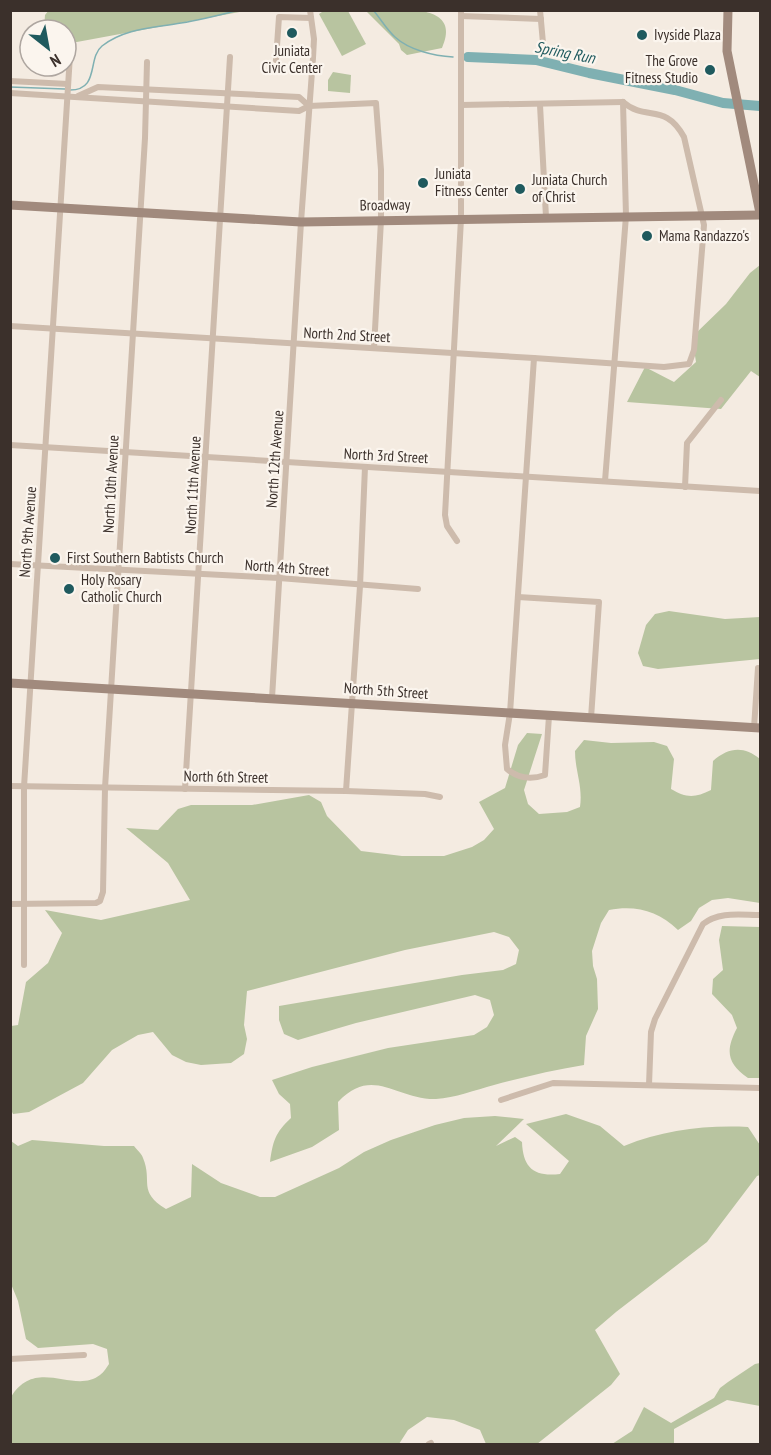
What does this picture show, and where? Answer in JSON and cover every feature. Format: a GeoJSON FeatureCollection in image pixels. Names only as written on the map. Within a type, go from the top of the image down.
{"type":"FeatureCollection","features":[{"type":"Feature","properties":{"kind":"street"},"geometry":{"type":"LineString","coordinates":[[540,10],[544,54]]}},
{"type":"Feature","properties":{"kind":"street"},"geometry":{"type":"LineString","coordinates":[[728,10],[727,51],[760,214]]}},
{"type":"Feature","properties":{"kind":"street"},"geometry":{"type":"LineString","coordinates":[[457,541],[447,526],[445,515],[461,219],[461,13],[541,19]]}},
{"type":"Feature","properties":{"kind":"street"},"geometry":{"type":"LineString","coordinates":[[276,60],[279,17],[311,14]]}},
{"type":"Feature","properties":{"kind":"street","name":"North 12th Avenue"},"geometry":{"type":"LineString","coordinates":[[272,698],[301,222],[314,49],[311,14]]}},
{"type":"Feature","properties":{"kind":"street","name":"North 11th Avenue"},"geometry":{"type":"LineString","coordinates":[[185,789],[230,57]]}},
{"type":"Feature","properties":{"kind":"street","name":"North 10th Avenue"},"geometry":{"type":"LineString","coordinates":[[23,904],[91,903],[100,901],[103,892],[105,788],[141,212],[147,62]]}},
{"type":"Feature","properties":{"kind":"street","name":"North 9th Avenue"},"geometry":{"type":"LineString","coordinates":[[24,965],[24,786],[68,78]]}},
{"type":"Feature","properties":{"kind":"street"},"geometry":{"type":"LineString","coordinates":[[10,81],[68,84]]}},
{"type":"Feature","properties":{"kind":"street"},"geometry":{"type":"LineString","coordinates":[[78,97],[98,87],[299,97],[309,106]]}},
{"type":"Feature","properties":{"kind":"street"},"geometry":{"type":"LineString","coordinates":[[10,93],[299,111],[309,106],[376,103],[381,170],[381,220],[374,348]]}},
{"type":"Feature","properties":{"kind":"street"},"geometry":{"type":"LineString","coordinates":[[461,105],[623,102],[631,110],[664,115],[678,126],[684,137],[702,215]]}},
{"type":"Feature","properties":{"kind":"street"},"geometry":{"type":"LineString","coordinates":[[605,481],[626,216],[623,102]]}},
{"type":"Feature","properties":{"kind":"street"},"geometry":{"type":"LineString","coordinates":[[540,105],[546,217]]}},
{"type":"Feature","properties":{"kind":"street","name":"Broadway"},"geometry":{"type":"LineString","coordinates":[[10,205],[301,222],[760,214]]}},
{"type":"Feature","properties":{"kind":"street","name":"North 2nd Street"},"geometry":{"type":"LineString","coordinates":[[10,326],[664,367],[682,366],[689,364],[694,350],[704,225],[702,215]]}},
{"type":"Feature","properties":{"kind":"street"},"geometry":{"type":"LineString","coordinates":[[534,358],[505,762],[507,769],[523,778],[545,775],[549,716]]}},
{"type":"Feature","properties":{"kind":"street"},"geometry":{"type":"LineString","coordinates":[[685,487],[687,443],[721,400]]}},
{"type":"Feature","properties":{"kind":"street","name":"North 3rd Street"},"geometry":{"type":"LineString","coordinates":[[10,445],[760,491]]}},
{"type":"Feature","properties":{"kind":"street"},"geometry":{"type":"LineString","coordinates":[[346,792],[360,586],[365,467]]}},
{"type":"Feature","properties":{"kind":"street","name":"North 4th Street"},"geometry":{"type":"LineString","coordinates":[[10,564],[279,578],[418,589]]}},
{"type":"Feature","properties":{"kind":"street"},"geometry":{"type":"LineString","coordinates":[[518,597],[599,602],[591,718]]}},
{"type":"Feature","properties":{"kind":"street"},"geometry":{"type":"LineString","coordinates":[[757,728],[758,668]]}},
{"type":"Feature","properties":{"kind":"street","name":"North 5th Street"},"geometry":{"type":"LineString","coordinates":[[10,683],[757,728]]}},
{"type":"Feature","properties":{"kind":"street","name":"North 6th Street"},"geometry":{"type":"LineString","coordinates":[[10,786],[426,794],[440,797]]}},
{"type":"Feature","properties":{"kind":"street"},"geometry":{"type":"LineString","coordinates":[[10,904],[23,904]]}},
{"type":"Feature","properties":{"kind":"street"},"geometry":{"type":"LineString","coordinates":[[649,1084],[651,1032],[654,1018],[703,924],[715,916],[760,915]]}},
{"type":"Feature","properties":{"kind":"street"},"geometry":{"type":"LineString","coordinates":[[501,1100],[553,1083],[760,1088]]}},
{"type":"Feature","properties":{"kind":"street"},"geometry":{"type":"LineString","coordinates":[[10,1359],[84,1355]]}},
{"type":"Feature","properties":{"kind":"green space"},"geometry":{"type":"Polygon","coordinates":[[[49,10],[245,10],[78,42],[78,18],[45,18],[49,10]]]}},
{"type":"Feature","properties":{"kind":"green space"},"geometry":{"type":"Polygon","coordinates":[[[325,10],[348,11],[366,44],[342,56],[319,14],[325,10]]]}},
{"type":"Feature","properties":{"kind":"green space"},"geometry":{"type":"Polygon","coordinates":[[[408,10],[435,15],[443,22],[446,33],[442,48],[407,55],[366,11],[408,10]]]}},
{"type":"Feature","properties":{"kind":"green space"},"geometry":{"type":"Polygon","coordinates":[[[333,72],[351,75],[350,93],[328,91],[328,80],[333,72]]]}},
{"type":"Feature","properties":{"kind":"green space"},"geometry":{"type":"Polygon","coordinates":[[[760,265],[760,377],[751,371],[721,409],[627,402],[645,367],[674,382],[696,362],[692,337],[726,304],[750,273],[760,265]]]}},
{"type":"Feature","properties":{"kind":"green space"},"geometry":{"type":"Polygon","coordinates":[[[669,611],[725,619],[760,617],[760,659],[658,669],[643,666],[638,653],[646,625],[655,614],[669,611]]]}},
{"type":"Feature","properties":{"kind":"green space"},"geometry":{"type":"Polygon","coordinates":[[[527,733],[542,734],[524,790],[528,804],[539,814],[567,812],[580,807],[575,751],[584,740],[611,743],[654,742],[667,746],[674,759],[671,789],[681,794],[695,796],[711,790],[713,761],[719,756],[731,751],[742,750],[760,759],[760,903],[728,898],[712,900],[699,908],[691,921],[678,930],[663,918],[646,911],[628,908],[609,910],[601,923],[592,951],[597,979],[598,1009],[586,1036],[584,1065],[436,1099],[422,1098],[374,1085],[362,1086],[351,1091],[338,1102],[339,1130],[312,1147],[270,1162],[276,1138],[281,1128],[291,1118],[290,1104],[279,1094],[272,1080],[312,1067],[388,1048],[474,1035],[487,1027],[494,1015],[490,1000],[475,995],[356,1023],[298,1040],[284,1034],[279,1020],[279,1006],[503,970],[516,964],[519,950],[509,937],[494,932],[405,950],[247,991],[244,1025],[247,1039],[244,1054],[231,1063],[201,1065],[186,1062],[172,1055],[153,1032],[138,1035],[112,1050],[83,1083],[29,1112],[13,1114],[11,1110],[11,1026],[18,1025],[26,982],[48,963],[62,933],[45,910],[101,920],[190,900],[168,863],[126,828],[158,830],[178,809],[191,805],[252,805],[309,795],[321,802],[327,816],[361,851],[402,856],[444,856],[472,847],[484,840],[494,829],[479,802],[505,788],[518,745],[527,733]]]}},
{"type":"Feature","properties":{"kind":"green space"},"geometry":{"type":"Polygon","coordinates":[[[722,926],[760,927],[760,1078],[748,1078],[732,1062],[731,1043],[737,1028],[732,1015],[712,994],[713,979],[723,970],[719,940],[722,926]]]}},
{"type":"Feature","properties":{"kind":"green space"},"geometry":{"type":"Polygon","coordinates":[[[566,1114],[600,1126],[624,1146],[654,1136],[685,1130],[748,1127],[760,1145],[760,1175],[707,1242],[595,1330],[620,1374],[611,1385],[537,1444],[486,1444],[480,1430],[454,1420],[427,1417],[408,1430],[399,1444],[11,1444],[11,1397],[21,1385],[32,1379],[43,1377],[90,1380],[100,1375],[109,1364],[107,1349],[93,1344],[38,1348],[26,1339],[18,1301],[11,1284],[11,1141],[18,1146],[32,1140],[134,1146],[141,1154],[146,1166],[147,1186],[152,1197],[166,1209],[191,1197],[192,1164],[221,1183],[260,1197],[275,1197],[339,1168],[364,1152],[391,1140],[464,1118],[495,1116],[524,1119],[496,1146],[515,1137],[522,1142],[525,1158],[532,1169],[543,1174],[560,1174],[569,1161],[526,1124],[566,1114]]]}},
{"type":"Feature","properties":{"kind":"green space"},"geometry":{"type":"Polygon","coordinates":[[[760,1363],[760,1406],[727,1400],[674,1429],[674,1444],[612,1444],[632,1431],[644,1407],[671,1423],[714,1398],[720,1388],[755,1364],[760,1363]]]}},
{"type":"Feature","properties":{"kind":"waterway","name":"Spring Run"},"geometry":{"type":"LineString","coordinates":[[70,90],[86,85],[98,51],[111,40],[130,32],[239,10]]}},
{"type":"Feature","properties":{"kind":"waterway","name":"Spring Run"},"geometry":{"type":"LineString","coordinates":[[373,10],[401,42],[430,54],[453,57]]}},
{"type":"Feature","properties":{"kind":"waterway","name":"Spring Run"},"geometry":{"type":"LineString","coordinates":[[468,57],[536,60],[675,90],[723,103],[760,106]]}},
{"type":"Feature","properties":{"kind":"waterway","name":"Spring Run"},"geometry":{"type":"LineString","coordinates":[[10,87],[65,89]]}},
{"type":"Feature","properties":{"kind":"place","name":"Juniata Civic Center"},"geometry":{"type":"Point","coordinates":[292,33]}},
{"type":"Feature","properties":{"kind":"place","name":"Ivyside Plaza"},"geometry":{"type":"Point","coordinates":[642,35]}},
{"type":"Feature","properties":{"kind":"place","name":"The Grove Fitness Studio"},"geometry":{"type":"Point","coordinates":[710,70]}},
{"type":"Feature","properties":{"kind":"place","name":"Juniata Fitness Center"},"geometry":{"type":"Point","coordinates":[423,183]}},
{"type":"Feature","properties":{"kind":"place","name":"Juniata Church of Christ"},"geometry":{"type":"Point","coordinates":[520,189]}},
{"type":"Feature","properties":{"kind":"place","name":"Mama Randazzo's"},"geometry":{"type":"Point","coordinates":[647,236]}},
{"type":"Feature","properties":{"kind":"place","name":"First Southern Babtists Church"},"geometry":{"type":"Point","coordinates":[55,558]}},
{"type":"Feature","properties":{"kind":"place","name":"Holy Rosary Catholic Church"},"geometry":{"type":"Point","coordinates":[69,589]}}]}
